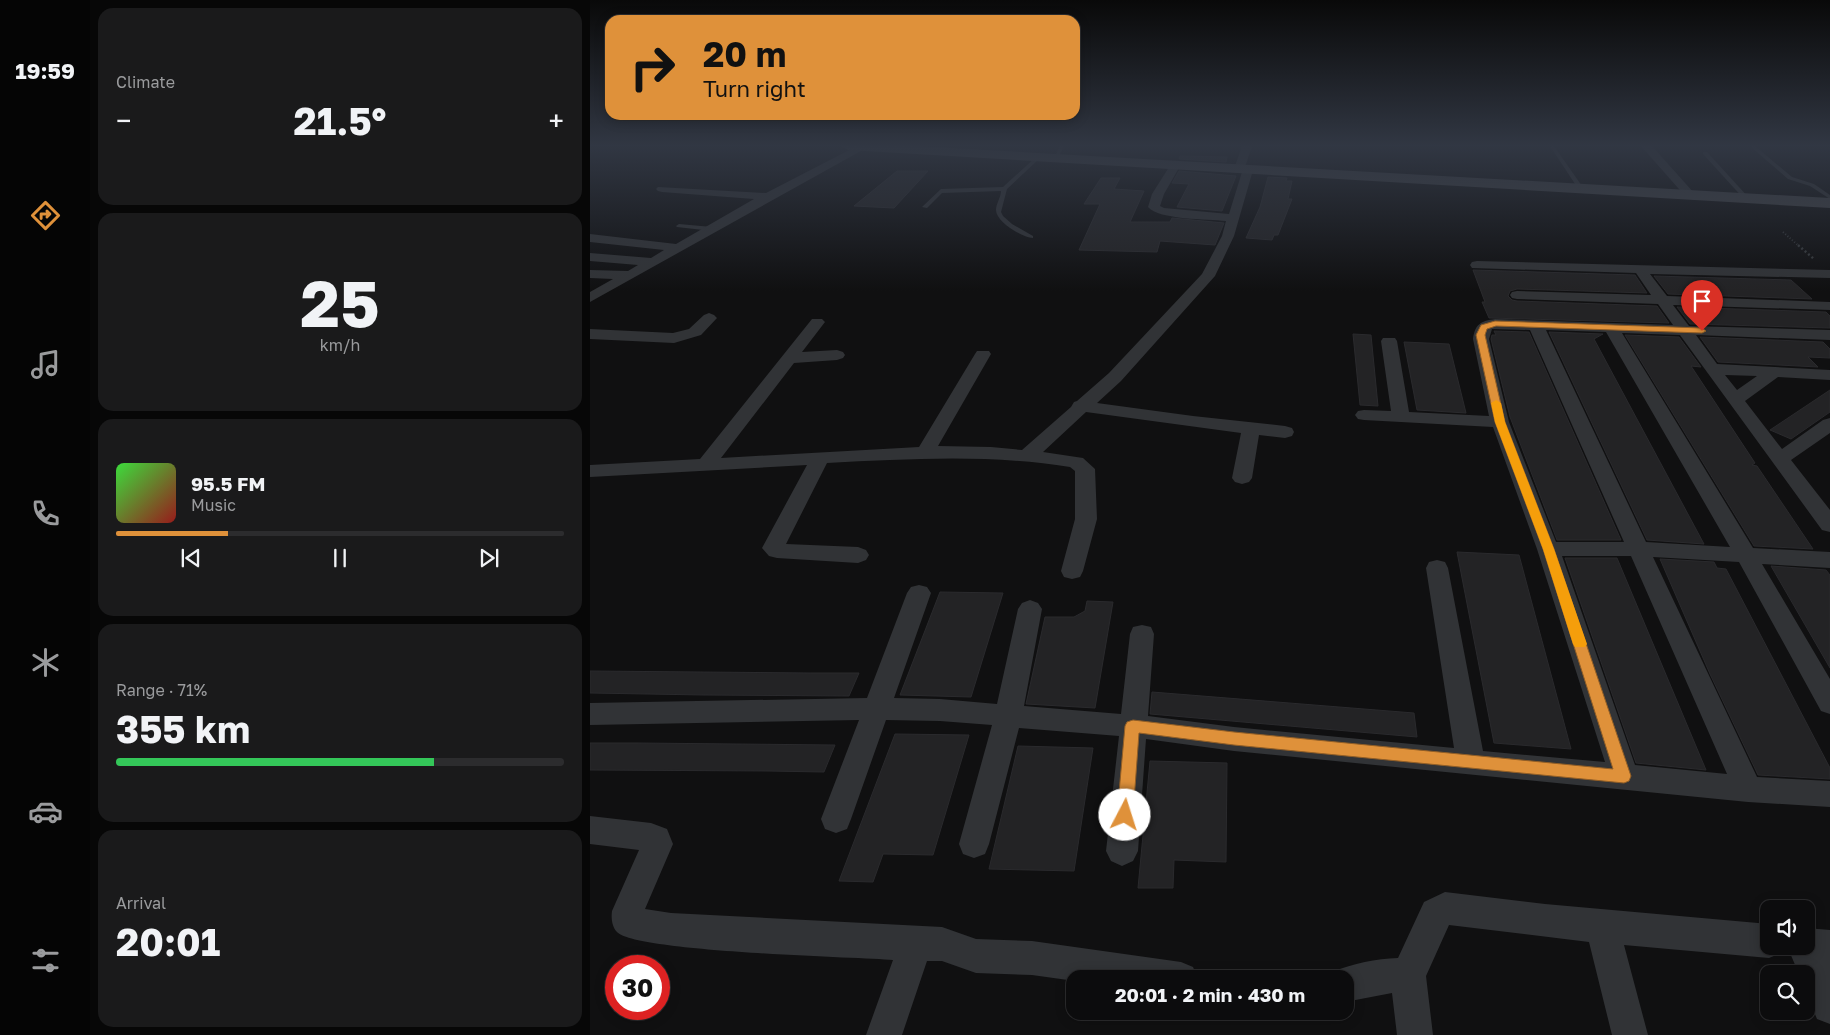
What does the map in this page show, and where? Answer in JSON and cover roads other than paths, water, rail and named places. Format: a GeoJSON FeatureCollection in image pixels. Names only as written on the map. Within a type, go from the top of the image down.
{"type":"FeatureCollection","features":[{"type":"Feature","properties":{"kind":"main road"},"geometry":{"type":"LineString","coordinates":[[1677,194],[1830,203]]}},
{"type":"Feature","properties":{"kind":"street"},"geometry":{"type":"LineString","coordinates":[[732,194],[768,197]]}},
{"type":"Feature","properties":{"kind":"street"},"geometry":{"type":"LineString","coordinates":[[590,298],[773,194]]}},
{"type":"Feature","properties":{"kind":"street"},"geometry":{"type":"LineString","coordinates":[[1158,194],[1154,207],[1161,211],[1234,218]]}},
{"type":"Feature","properties":{"kind":"street"},"geometry":{"type":"LineString","coordinates":[[1026,456],[1115,376],[1208,276],[1217,261],[1234,218],[1235,194]]}},
{"type":"Feature","properties":{"kind":"street"},"geometry":{"type":"LineString","coordinates":[[590,238],[680,248]]}},
{"type":"Feature","properties":{"kind":"street"},"geometry":{"type":"LineString","coordinates":[[590,257],[654,262]]}},
{"type":"Feature","properties":{"kind":"street"},"geometry":{"type":"LineString","coordinates":[[1477,265],[1830,274]]}},
{"type":"Feature","properties":{"kind":"street"},"geometry":{"type":"LineString","coordinates":[[1639,268],[1735,400],[1781,458],[1830,525]]}},
{"type":"Feature","properties":{"kind":"street"},"geometry":{"type":"LineString","coordinates":[[590,274],[630,275]]}},
{"type":"Feature","properties":{"kind":"street"},"geometry":{"type":"LineString","coordinates":[[1517,295],[1830,306]]}},
{"type":"Feature","properties":{"kind":"street"},"geometry":{"type":"LineString","coordinates":[[590,334],[663,338],[682,336],[695,332],[709,318]]}},
{"type":"Feature","properties":{"kind":"street"},"geometry":{"type":"LineString","coordinates":[[706,464],[817,322]]}},
{"type":"Feature","properties":{"kind":"street"},"geometry":{"type":"LineString","coordinates":[[1624,776],[1548,549],[1500,422],[1481,338],[1482,329],[1487,325],[1495,324],[1830,335]]}},
{"type":"Feature","properties":{"kind":"street"},"geometry":{"type":"LineString","coordinates":[[1536,326],[1748,789]]}},
{"type":"Feature","properties":{"kind":"street"},"geometry":{"type":"LineString","coordinates":[[1612,329],[1746,555],[1830,703]]}},
{"type":"Feature","properties":{"kind":"street"},"geometry":{"type":"LineString","coordinates":[[1389,340],[1401,417]]}},
{"type":"Feature","properties":{"kind":"street"},"geometry":{"type":"LineString","coordinates":[[925,452],[984,354]]}},
{"type":"Feature","properties":{"kind":"street"},"geometry":{"type":"LineString","coordinates":[[789,358],[837,355]]}},
{"type":"Feature","properties":{"kind":"street"},"geometry":{"type":"LineString","coordinates":[[1713,369],[1830,375]]}},
{"type":"Feature","properties":{"kind":"street"},"geometry":{"type":"LineString","coordinates":[[1735,400],[1774,372]]}},
{"type":"Feature","properties":{"kind":"street"},"geometry":{"type":"LineString","coordinates":[[1080,406],[1286,432]]}},
{"type":"Feature","properties":{"kind":"street"},"geometry":{"type":"LineString","coordinates":[[1364,415],[1500,422]]}},
{"type":"Feature","properties":{"kind":"street"},"geometry":{"type":"LineString","coordinates":[[1781,458],[1830,424]]}},
{"type":"Feature","properties":{"kind":"street"},"geometry":{"type":"LineString","coordinates":[[1242,478],[1252,429]]}},
{"type":"Feature","properties":{"kind":"street"},"geometry":{"type":"LineString","coordinates":[[590,471],[925,452],[1026,456],[1076,462],[1085,469],[1086,519],[1072,570]]}},
{"type":"Feature","properties":{"kind":"street"},"geometry":{"type":"LineString","coordinates":[[822,457],[773,548],[777,551],[858,555]]}},
{"type":"Feature","properties":{"kind":"street"},"geometry":{"type":"LineString","coordinates":[[1548,549],[1638,549],[1830,560]]}},
{"type":"Feature","properties":{"kind":"street"},"geometry":{"type":"LineString","coordinates":[[1437,568],[1470,760]]}},
{"type":"Feature","properties":{"kind":"street"},"geometry":{"type":"LineString","coordinates":[[836,819],[919,593]]}},
{"type":"Feature","properties":{"kind":"street"},"geometry":{"type":"LineString","coordinates":[[974,844],[1008,716],[1030,609]]}},
{"type":"Feature","properties":{"kind":"street"},"geometry":{"type":"LineString","coordinates":[[1122,851],[1142,634]]}},
{"type":"Feature","properties":{"kind":"street"},"geometry":{"type":"LineString","coordinates":[[590,714],[876,709],[940,710],[1133,726],[1234,738],[1748,789],[1830,794]]}},
{"type":"Feature","properties":{"kind":"street"},"geometry":{"type":"LineString","coordinates":[[590,830],[651,837],[658,844],[628,911],[628,920],[634,924],[670,930],[942,944],[976,956],[1032,958],[1117,970]]}},
{"type":"Feature","properties":{"kind":"street"},"geometry":{"type":"LineString","coordinates":[[1415,1035],[1408,975],[1431,929],[1436,914],[1445,908],[1545,921],[1760,941]]}},
{"type":"Feature","properties":{"kind":"street"},"geometry":{"type":"LineString","coordinates":[[1602,926],[1630,1035]]}},
{"type":"Feature","properties":{"kind":"street"},"geometry":{"type":"LineString","coordinates":[[884,1035],[916,944]]}},
{"type":"Feature","properties":{"kind":"street"},"geometry":{"type":"LineString","coordinates":[[1815,946],[1830,947]]}},
{"type":"Feature","properties":{"kind":"street"},"geometry":{"type":"LineString","coordinates":[[1809,955],[1830,1006]]}},
{"type":"Feature","properties":{"kind":"street"},"geometry":{"type":"LineString","coordinates":[[1354,982],[1384,976],[1408,975]]}},
{"type":"Feature","properties":{"kind":"lane"},"geometry":{"type":"LineString","coordinates":[[925,207],[938,194]]}},
{"type":"Feature","properties":{"kind":"lane"},"geometry":{"type":"LineString","coordinates":[[1004,194],[998,214],[1031,238]]}},
{"type":"Feature","properties":{"kind":"lane"},"geometry":{"type":"LineString","coordinates":[[1743,194],[1747,199]]}},
{"type":"Feature","properties":{"kind":"lane"},"geometry":{"type":"LineString","coordinates":[[679,226],[712,229]]}}]}
